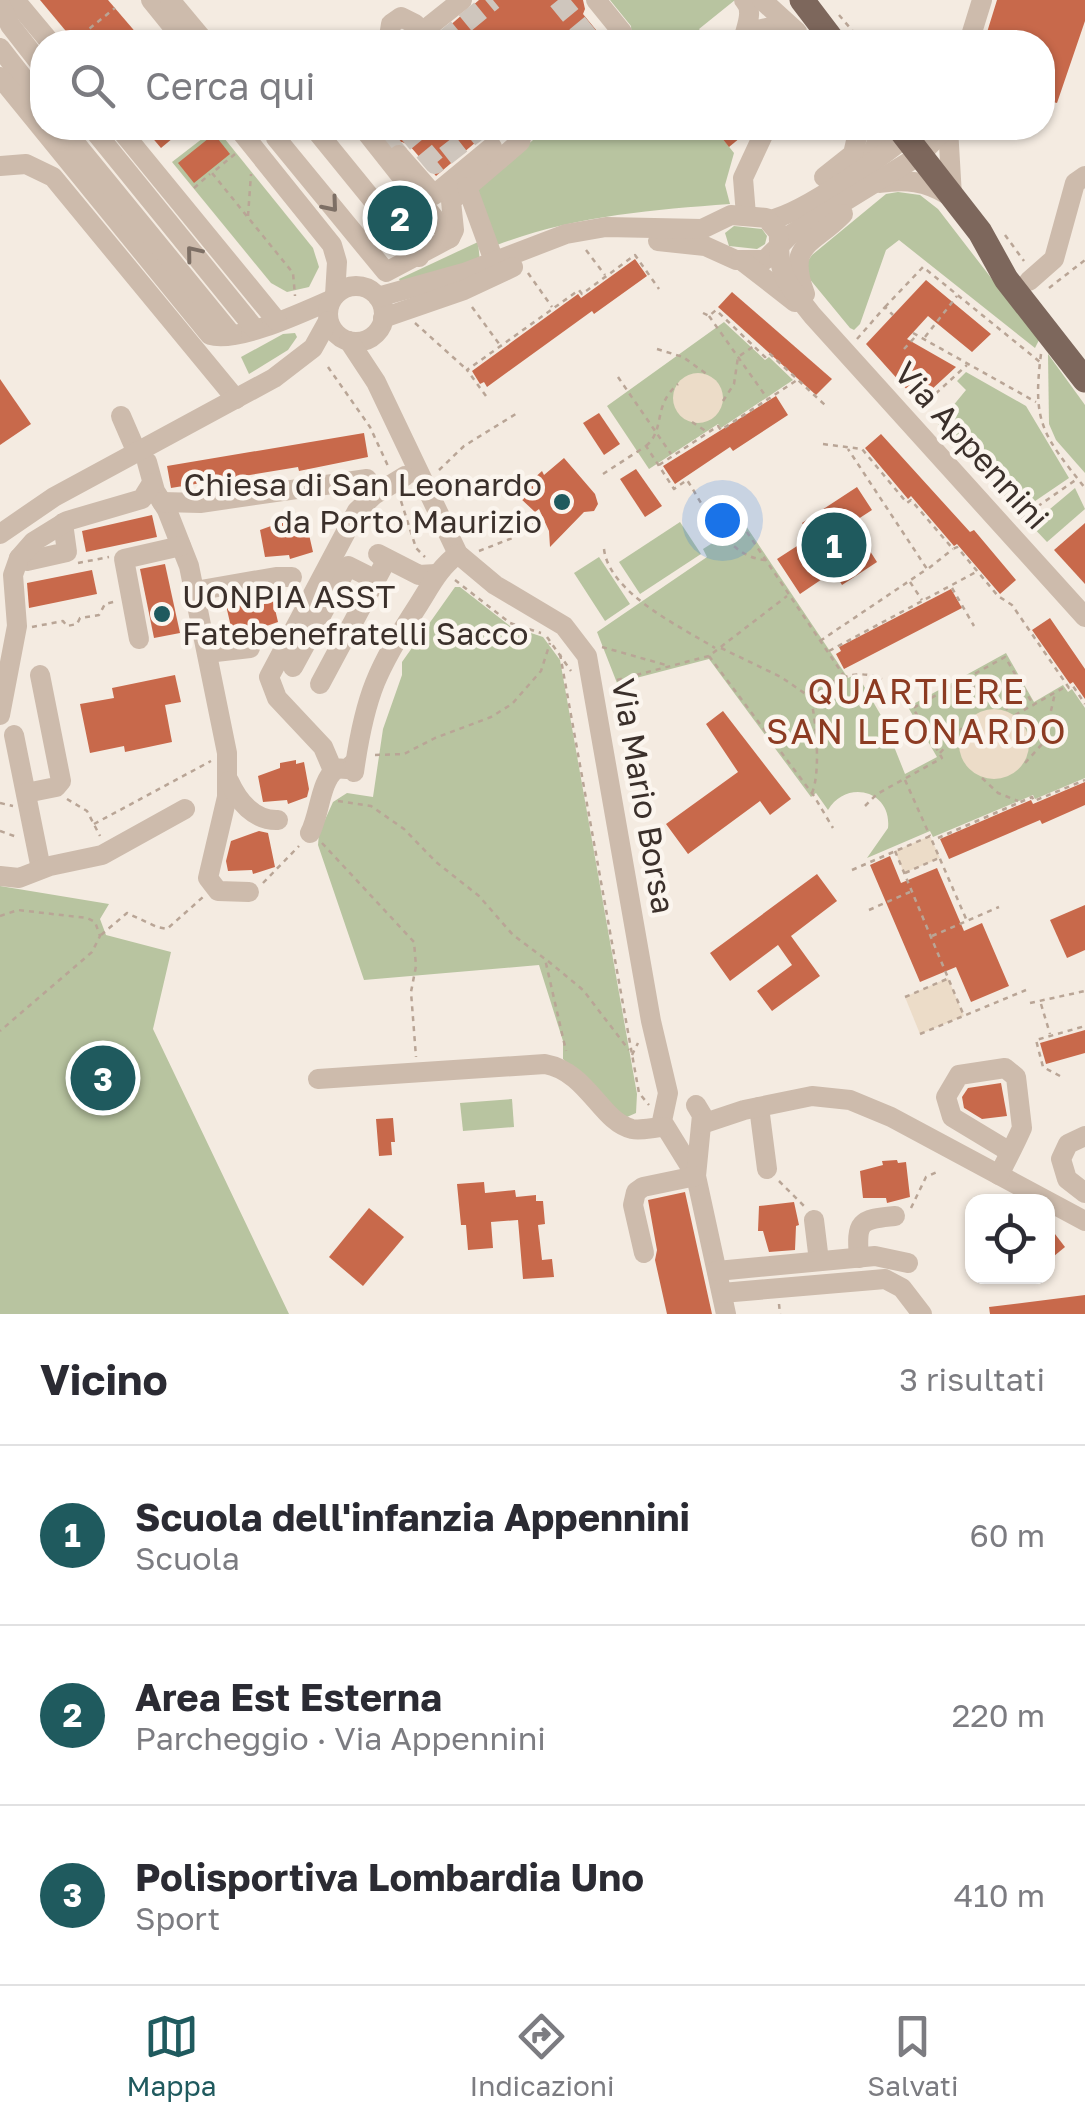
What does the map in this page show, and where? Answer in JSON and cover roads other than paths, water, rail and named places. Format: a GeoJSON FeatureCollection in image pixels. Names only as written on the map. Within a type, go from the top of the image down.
{"type":"FeatureCollection","features":[{"type":"Feature","properties":{"kind":"main road"},"geometry":{"type":"LineString","coordinates":[[790,0],[810,30]]}},
{"type":"Feature","properties":{"kind":"main road"},"geometry":{"type":"LineString","coordinates":[[802,0],[813,30]]}},
{"type":"Feature","properties":{"kind":"main road"},"geometry":{"type":"LineString","coordinates":[[912,140],[980,232],[1006,279],[1085,380]]}},
{"type":"Feature","properties":{"kind":"main road"},"geometry":{"type":"LineString","coordinates":[[980,232],[1039,284],[1085,355]]}},
{"type":"Feature","properties":{"kind":"street"},"geometry":{"type":"LineString","coordinates":[[16,0],[40,30]]}},
{"type":"Feature","properties":{"kind":"street"},"geometry":{"type":"LineString","coordinates":[[135,0],[160,30]]}},
{"type":"Feature","properties":{"kind":"street"},"geometry":{"type":"LineString","coordinates":[[151,0],[175,30]]}},
{"type":"Feature","properties":{"kind":"street"},"geometry":{"type":"LineString","coordinates":[[170,0],[196,30]]}},
{"type":"Feature","properties":{"kind":"street"},"geometry":{"type":"LineString","coordinates":[[390,30],[391,24],[401,18],[445,6],[453,0]]}},
{"type":"Feature","properties":{"kind":"street"},"geometry":{"type":"LineString","coordinates":[[427,30],[462,0]]}},
{"type":"Feature","properties":{"kind":"street"},"geometry":{"type":"LineString","coordinates":[[596,0],[620,30]]}},
{"type":"Feature","properties":{"kind":"street"},"geometry":{"type":"LineString","coordinates":[[744,0],[750,19],[744,30]]}},
{"type":"Feature","properties":{"kind":"street"},"geometry":{"type":"LineString","coordinates":[[762,0],[802,30]]}},
{"type":"Feature","properties":{"kind":"street"},"geometry":{"type":"LineString","coordinates":[[973,30],[982,0]]}},
{"type":"Feature","properties":{"kind":"street"},"geometry":{"type":"LineString","coordinates":[[0,4],[30,51]]}},
{"type":"Feature","properties":{"kind":"street"},"geometry":{"type":"LineString","coordinates":[[401,18],[415,24],[415,30]]}},
{"type":"Feature","properties":{"kind":"street"},"geometry":{"type":"LineString","coordinates":[[0,48],[30,87]]}},
{"type":"Feature","properties":{"kind":"street"},"geometry":{"type":"LineString","coordinates":[[0,77],[30,114]]}},
{"type":"Feature","properties":{"kind":"street"},"geometry":{"type":"LineString","coordinates":[[51,140],[213,337],[255,329],[332,305]]}},
{"type":"Feature","properties":{"kind":"street"},"geometry":{"type":"LineString","coordinates":[[73,140],[232,335]]}},
{"type":"Feature","properties":{"kind":"street"},"geometry":{"type":"LineString","coordinates":[[102,140],[255,329]]}},
{"type":"Feature","properties":{"kind":"street"},"geometry":{"type":"LineString","coordinates":[[129,140],[277,321]]}},
{"type":"Feature","properties":{"kind":"street"},"geometry":{"type":"LineString","coordinates":[[248,140],[332,246],[336,262],[334,332],[348,341]]}},
{"type":"Feature","properties":{"kind":"street"},"geometry":{"type":"LineString","coordinates":[[278,140],[386,272],[450,238],[454,230],[450,205],[466,186],[521,140]]}},
{"type":"Feature","properties":{"kind":"street"},"geometry":{"type":"LineString","coordinates":[[324,140],[419,256]]}},
{"type":"Feature","properties":{"kind":"street"},"geometry":{"type":"LineString","coordinates":[[372,140],[450,238]]}},
{"type":"Feature","properties":{"kind":"street"},"geometry":{"type":"LineString","coordinates":[[399,155],[434,195],[501,140]]}},
{"type":"Feature","properties":{"kind":"street"},"geometry":{"type":"LineString","coordinates":[[746,215],[743,178],[761,140]]}},
{"type":"Feature","properties":{"kind":"street"},"geometry":{"type":"LineString","coordinates":[[801,206],[822,179],[853,154],[856,140]]}},
{"type":"Feature","properties":{"kind":"street","name":"Via Appennini"},"geometry":{"type":"LineString","coordinates":[[812,315],[798,276],[798,259],[808,244],[850,206],[863,183],[877,140]]}},
{"type":"Feature","properties":{"kind":"street","name":"Via Appennini"},"geometry":{"type":"LineString","coordinates":[[379,316],[464,290],[524,261],[580,243],[649,240],[692,244],[716,250],[728,258],[765,260],[799,229],[863,183],[907,140]]}},
{"type":"Feature","properties":{"kind":"street"},"geometry":{"type":"LineString","coordinates":[[948,140],[953,198]]}},
{"type":"Feature","properties":{"kind":"street"},"geometry":{"type":"LineString","coordinates":[[0,166],[26,164],[52,177],[236,400]]}},
{"type":"Feature","properties":{"kind":"street"},"geometry":{"type":"LineString","coordinates":[[1039,284],[1054,259],[1075,183],[1085,176]]}},
{"type":"Feature","properties":{"kind":"street","name":"Via Appennini"},"geometry":{"type":"LineString","coordinates":[[953,198],[928,184],[912,181],[863,183],[769,220],[778,233],[784,276],[812,315],[1085,617]]}},
{"type":"Feature","properties":{"kind":"street"},"geometry":{"type":"LineString","coordinates":[[466,186],[494,261]]}},
{"type":"Feature","properties":{"kind":"street"},"geometry":{"type":"LineString","coordinates":[[716,250],[712,239],[716,225],[725,216],[769,220]]}},
{"type":"Feature","properties":{"kind":"street"},"geometry":{"type":"LineString","coordinates":[[0,534],[38,507],[142,457],[308,354],[348,341],[366,340],[379,316],[400,293],[584,230],[628,226],[693,230],[716,225]]}},
{"type":"Feature","properties":{"kind":"street","name":"Via Appennini"},"geometry":{"type":"LineString","coordinates":[[741,260],[812,315]]}},
{"type":"Feature","properties":{"kind":"street"},"geometry":{"type":"LineString","coordinates":[[308,354],[323,335],[332,305],[349,287],[360,286],[379,316]]}},
{"type":"Feature","properties":{"kind":"street","name":"Via Mario Borsa"},"geometry":{"type":"LineString","coordinates":[[376,382],[372,356],[379,316]]}},
{"type":"Feature","properties":{"kind":"street","name":"Via Mario Borsa"},"geometry":{"type":"LineString","coordinates":[[348,341],[376,382],[468,553],[495,585],[564,626],[586,656],[653,1034],[668,1094],[665,1125],[696,1176]]}},
{"type":"Feature","properties":{"kind":"street"},"geometry":{"type":"LineString","coordinates":[[121,416],[181,546],[195,591],[227,753],[229,781],[208,878],[213,888],[224,893],[249,892]]}},
{"type":"Feature","properties":{"kind":"street"},"geometry":{"type":"LineString","coordinates":[[0,715],[16,630],[13,575],[32,542],[88,512],[157,493],[200,503],[367,479]]}},
{"type":"Feature","properties":{"kind":"street"},"geometry":{"type":"LineString","coordinates":[[352,766],[317,740],[277,698],[269,677],[357,511],[398,480]]}},
{"type":"Feature","properties":{"kind":"street"},"geometry":{"type":"LineString","coordinates":[[139,640],[123,561],[126,556],[181,546]]}},
{"type":"Feature","properties":{"kind":"street"},"geometry":{"type":"LineString","coordinates":[[352,766],[365,705],[377,673],[440,572],[468,553]]}},
{"type":"Feature","properties":{"kind":"street"},"geometry":{"type":"LineString","coordinates":[[320,684],[376,580],[382,556],[420,575],[440,572]]}},
{"type":"Feature","properties":{"kind":"street"},"geometry":{"type":"LineString","coordinates":[[331,663],[298,658],[348,566],[376,580]]}},
{"type":"Feature","properties":{"kind":"street"},"geometry":{"type":"LineString","coordinates":[[195,591],[276,577],[292,578]]}},
{"type":"Feature","properties":{"kind":"street"},"geometry":{"type":"LineString","coordinates":[[207,653],[250,648]]}},
{"type":"Feature","properties":{"kind":"street"},"geometry":{"type":"LineString","coordinates":[[26,794],[58,786],[60,778],[40,675]]}},
{"type":"Feature","properties":{"kind":"street"},"geometry":{"type":"LineString","coordinates":[[14,735],[41,869]]}},
{"type":"Feature","properties":{"kind":"street"},"geometry":{"type":"LineString","coordinates":[[315,834],[328,777],[352,766]]}},
{"type":"Feature","properties":{"kind":"street"},"geometry":{"type":"LineString","coordinates":[[229,781],[254,814],[278,820]]}},
{"type":"Feature","properties":{"kind":"street"},"geometry":{"type":"LineString","coordinates":[[0,876],[19,878],[109,852],[185,809]]}},
{"type":"Feature","properties":{"kind":"street","name":"Via Mario Borsa"},"geometry":{"type":"LineString","coordinates":[[650,1003],[695,1115],[696,1176],[724,1304]]}},
{"type":"Feature","properties":{"kind":"street"},"geometry":{"type":"LineString","coordinates":[[318,1079],[416,1068],[554,1066],[578,1079],[624,1126],[640,1129],[665,1125],[683,1140],[695,1115]]}},
{"type":"Feature","properties":{"kind":"street"},"geometry":{"type":"LineString","coordinates":[[998,1175],[1010,1152],[1023,1121],[1016,1076],[1005,1068],[959,1076],[946,1097],[952,1117],[1010,1152]]}},
{"type":"Feature","properties":{"kind":"street"},"geometry":{"type":"LineString","coordinates":[[665,1125],[673,1102],[695,1115],[812,1096],[850,1100],[891,1117],[1085,1221]]}},
{"type":"Feature","properties":{"kind":"street"},"geometry":{"type":"LineString","coordinates":[[752,1108],[767,1169]]}},
{"type":"Feature","properties":{"kind":"street"},"geometry":{"type":"LineString","coordinates":[[1085,1136],[1068,1144],[1061,1159],[1068,1179],[1085,1193]]}},
{"type":"Feature","properties":{"kind":"street"},"geometry":{"type":"LineString","coordinates":[[644,1253],[633,1205],[636,1192],[696,1176]]}},
{"type":"Feature","properties":{"kind":"street"},"geometry":{"type":"LineString","coordinates":[[859,1258],[857,1234],[861,1225],[870,1219],[895,1216]]}},
{"type":"Feature","properties":{"kind":"street"},"geometry":{"type":"LineString","coordinates":[[814,1220],[819,1262]]}},
{"type":"Feature","properties":{"kind":"street"},"geometry":{"type":"LineString","coordinates":[[717,1271],[859,1258],[885,1257],[908,1262]]}},
{"type":"Feature","properties":{"kind":"street"},"geometry":{"type":"LineString","coordinates":[[724,1304],[885,1279],[902,1288],[922,1314]]}},
{"type":"Feature","properties":{"kind":"tunnel"},"geometry":{"type":"LineString","coordinates":[[457,30],[493,0]]}},
{"type":"Feature","properties":{"kind":"tunnel"},"geometry":{"type":"LineString","coordinates":[[558,0],[583,30]]}},
{"type":"Feature","properties":{"kind":"tunnel"},"geometry":{"type":"LineString","coordinates":[[392,140],[389,143],[399,155]]}},
{"type":"Feature","properties":{"kind":"tunnel"},"geometry":{"type":"LineString","coordinates":[[415,140],[435,164],[466,140]]}},
{"type":"Feature","properties":{"kind":"place","name":"Area Est Esterna"},"geometry":{"type":"Point","coordinates":[400,218]}},
{"type":"Feature","properties":{"kind":"place","name":"Chiesa di San Leonardo da Porto Maurizio"},"geometry":{"type":"Point","coordinates":[562,502]}},
{"type":"Feature","properties":{"kind":"place","name":"Scuola dell'infanzia Appennini"},"geometry":{"type":"Point","coordinates":[834,545]}},
{"type":"Feature","properties":{"kind":"place","name":"UONPIA ASST Fatebenefratelli Sacco"},"geometry":{"type":"Point","coordinates":[162,614]}},
{"type":"Feature","properties":{"kind":"place","name":"Polisportiva Lombardia Uno"},"geometry":{"type":"Point","coordinates":[103,1078]}},
{"type":"Feature","properties":{"kind":"district","name":"QUARTIERE SAN LEONARDO"},"geometry":{"type":"Point","coordinates":[917,711]}}]}
